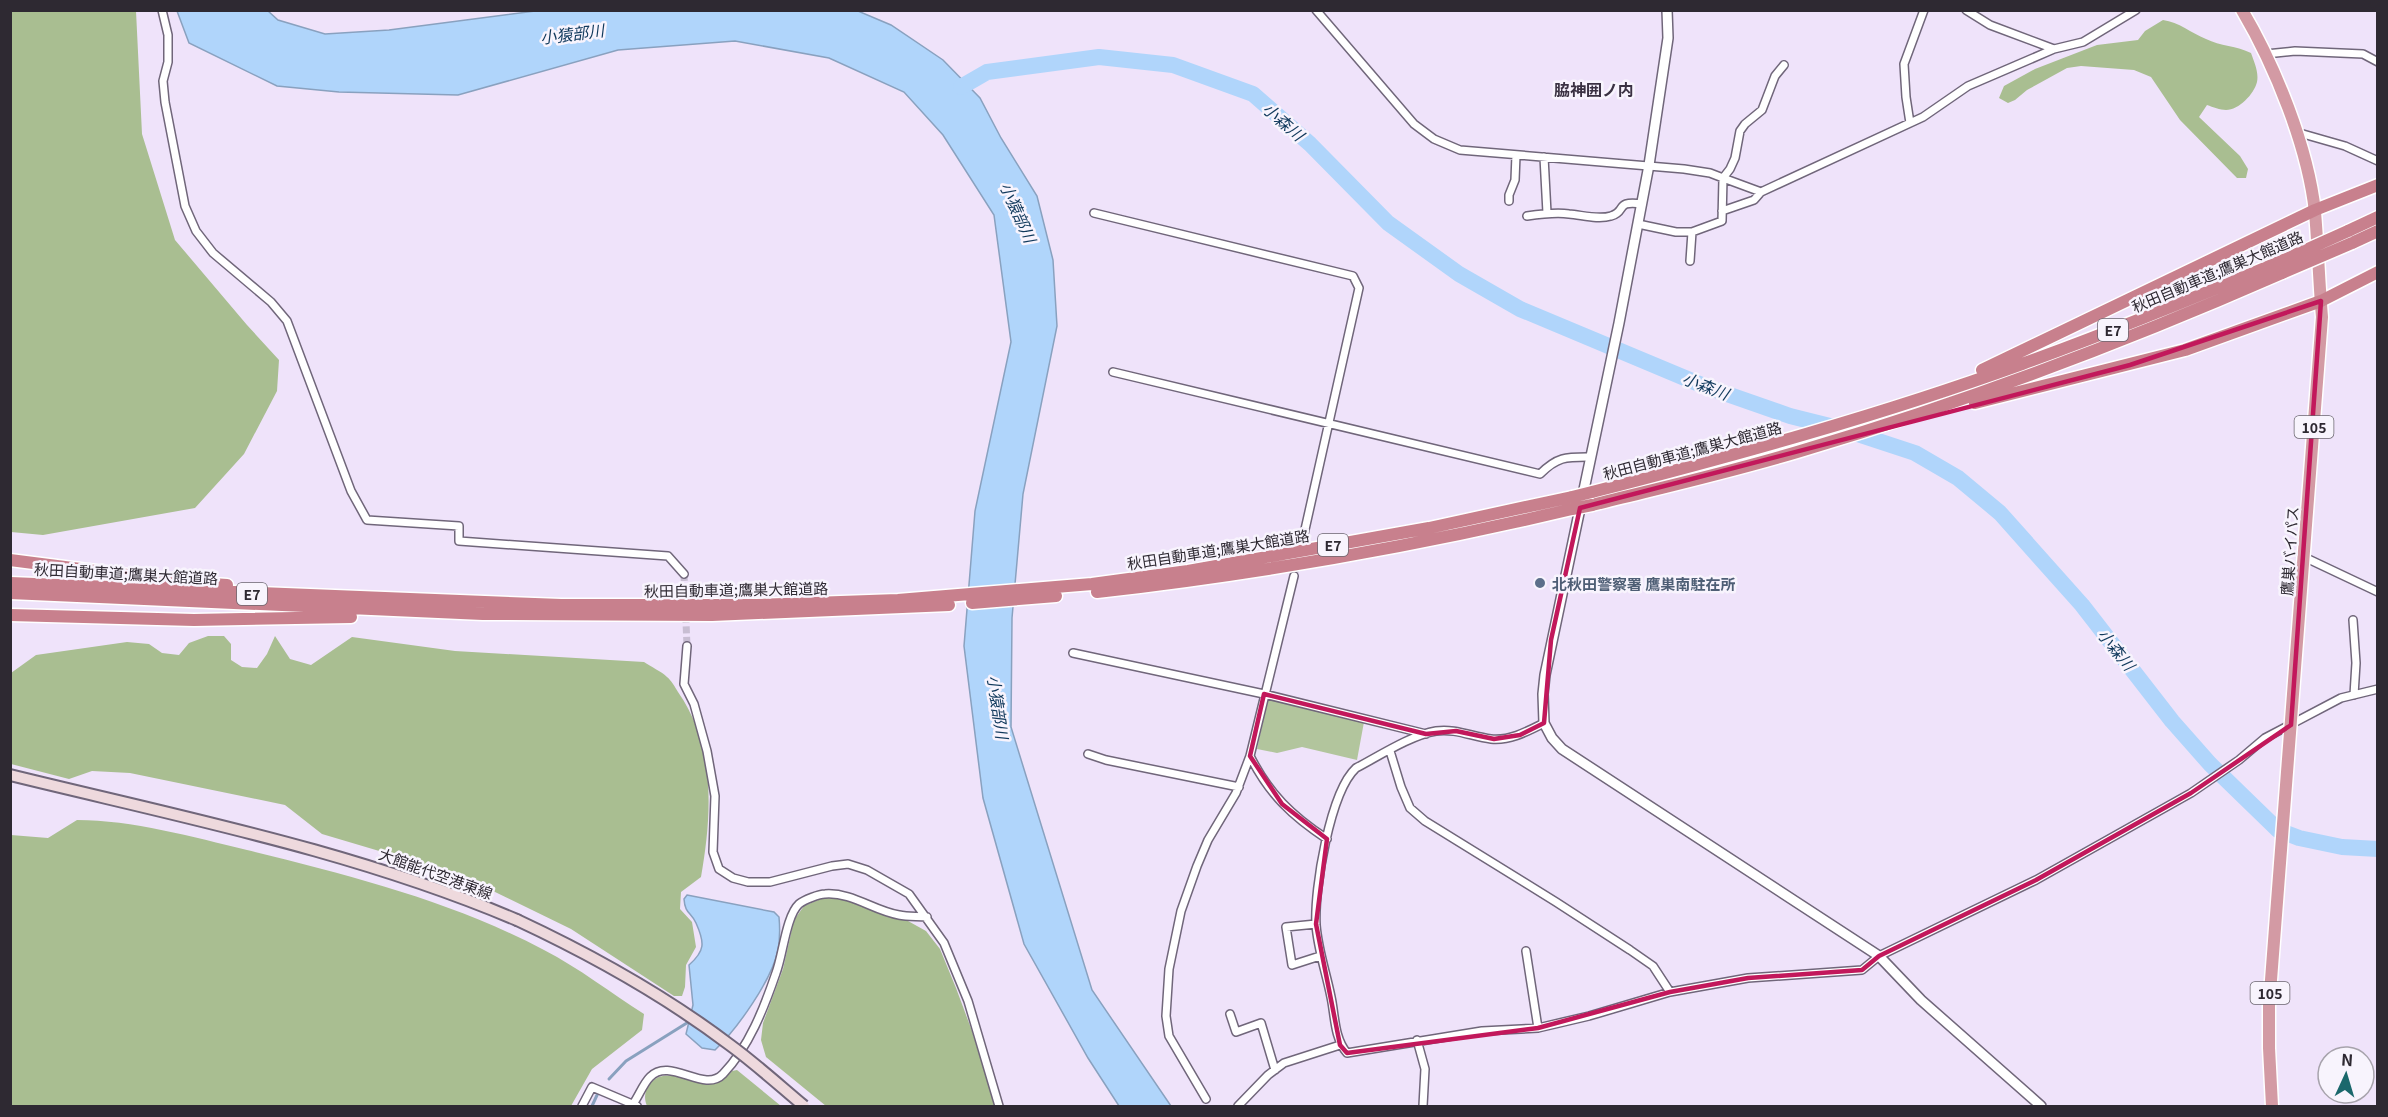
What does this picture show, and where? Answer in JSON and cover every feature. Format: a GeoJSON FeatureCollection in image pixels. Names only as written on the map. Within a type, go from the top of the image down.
{"type":"FeatureCollection","features":[{"type":"Feature","properties":{"kind":"highway","name":"鷹巣バイパス"},"geometry":{"type":"LineString","coordinates":[[2242,10],[2266,54],[2296,132],[2306,166],[2314,210],[2322,317],[2269,1006],[2272,1107]]}},
{"type":"Feature","properties":{"kind":"highway"},"geometry":{"type":"LineString","coordinates":[[1943,389],[2314,210],[2378,185]]}},
{"type":"Feature","properties":{"kind":"highway","name":"秋田自動車道;鷹巣大館道路"},"geometry":{"type":"LineString","coordinates":[[10,593],[449,614],[712,615],[898,604],[1092,588],[1476,518],[1572,503],[1750,465],[1958,404],[2110,345],[2350,237],[2378,217]]}},
{"type":"Feature","properties":{"kind":"highway","name":"秋田自動車道;鷹巣大館道路"},"geometry":{"type":"LineString","coordinates":[[2350,237],[2378,231]]}},
{"type":"Feature","properties":{"kind":"highway","name":"秋田自動車道;鷹巣大館道路"},"geometry":{"type":"LineString","coordinates":[[1592,499],[1849,421],[2071,346],[2280,268]]}},
{"type":"Feature","properties":{"kind":"highway"},"geometry":{"type":"LineString","coordinates":[[1958,404],[2185,350],[2321,301],[2378,272]]}},
{"type":"Feature","properties":{"kind":"highway"},"geometry":{"type":"LineString","coordinates":[[10,560],[182,582],[493,604]]}},
{"type":"Feature","properties":{"kind":"highway","name":"秋田自動車道;鷹巣大館道路"},"geometry":{"type":"LineString","coordinates":[[10,583],[493,604],[898,604]]}},
{"type":"Feature","properties":{"kind":"highway"},"geometry":{"type":"LineString","coordinates":[[10,615],[194,620],[449,614]]}},
{"type":"Feature","properties":{"kind":"main road","name":"大館能代空港東線"},"geometry":{"type":"LineString","coordinates":[[10,775],[339,856],[449,891],[574,947],[684,1012],[731,1045],[804,1107]]}},
{"type":"Feature","properties":{"kind":"street"},"geometry":{"type":"LineString","coordinates":[[162,10],[168,35],[168,62],[163,81],[165,102],[185,206],[196,231],[213,253],[271,302],[287,321],[351,491],[367,520],[459,526],[459,541],[668,556],[684,574]]}},
{"type":"Feature","properties":{"kind":"street"},"geometry":{"type":"LineString","coordinates":[[1316,10],[1414,124],[1434,138],[1460,150],[1649,165],[1710,173],[1761,192]]}},
{"type":"Feature","properties":{"kind":"street"},"geometry":{"type":"LineString","coordinates":[[1667,10],[1668,38],[1649,165],[1619,322],[1551,640],[1543,694],[1544,723],[1552,738],[1562,749],[1879,956],[1921,1000],[2042,1107]]}},
{"type":"Feature","properties":{"kind":"street"},"geometry":{"type":"LineString","coordinates":[[1910,123],[1904,64],[1924,10]]}},
{"type":"Feature","properties":{"kind":"street"},"geometry":{"type":"LineString","coordinates":[[1966,10],[1990,25],[2054,49]]}},
{"type":"Feature","properties":{"kind":"street"},"geometry":{"type":"LineString","coordinates":[[1722,211],[1754,200],[1761,192],[1923,117],[1968,87],[2054,49],[2083,42],[2136,10]]}},
{"type":"Feature","properties":{"kind":"street"},"geometry":{"type":"LineString","coordinates":[[2266,54],[2295,51],[2363,54],[2378,62]]}},
{"type":"Feature","properties":{"kind":"street"},"geometry":{"type":"LineString","coordinates":[[1638,224],[1676,232],[1692,232],[1722,221],[1723,178],[1735,158],[1740,131],[1762,110],[1775,76],[1784,65]]}},
{"type":"Feature","properties":{"kind":"street"},"geometry":{"type":"LineString","coordinates":[[2296,132],[2345,146],[2378,161]]}},
{"type":"Feature","properties":{"kind":"street"},"geometry":{"type":"LineString","coordinates":[[1509,201],[1515,180],[1516,155]]}},
{"type":"Feature","properties":{"kind":"street"},"geometry":{"type":"LineString","coordinates":[[1544,157],[1548,213]]}},
{"type":"Feature","properties":{"kind":"street"},"geometry":{"type":"LineString","coordinates":[[1527,216],[1548,213],[1611,216],[1627,202],[1642,204]]}},
{"type":"Feature","properties":{"kind":"street"},"geometry":{"type":"LineString","coordinates":[[1094,213],[1353,276],[1359,288],[1304,534]]}},
{"type":"Feature","properties":{"kind":"street"},"geometry":{"type":"LineString","coordinates":[[1690,261],[1692,232]]}},
{"type":"Feature","properties":{"kind":"street"},"geometry":{"type":"LineString","coordinates":[[1113,372],[1540,474],[1550,464],[1564,457],[1591,457]]}},
{"type":"Feature","properties":{"kind":"street"},"geometry":{"type":"LineString","coordinates":[[2304,557],[2378,592]]}},
{"type":"Feature","properties":{"kind":"street"},"geometry":{"type":"LineString","coordinates":[[1206,1099],[1168,1036],[1166,1016],[1169,969],[1181,911],[1197,866],[1208,840],[1239,787],[1250,756],[1294,576]]}},
{"type":"Feature","properties":{"kind":"street"},"geometry":{"type":"LineString","coordinates":[[2353,620],[2356,663],[2354,695]]}},
{"type":"Feature","properties":{"kind":"street"},"geometry":{"type":"LineString","coordinates":[[687,646],[684,684],[694,704],[707,751],[715,796],[713,852],[718,869],[734,878],[748,882],[770,882],[848,864],[867,870],[909,894],[944,943],[968,1001],[999,1107]]}},
{"type":"Feature","properties":{"kind":"street"},"geometry":{"type":"LineString","coordinates":[[1073,653],[1264,694],[1426,734]]}},
{"type":"Feature","properties":{"kind":"street"},"geometry":{"type":"LineString","coordinates":[[1544,723],[1520,735],[1494,739],[1456,731],[1438,730],[1356,768],[1347,776],[1326,839],[1321,862],[1316,924],[1320,956],[1340,1045],[1347,1053],[1482,1031],[1538,1028],[1589,1016],[1670,992],[1748,978],[1862,970],[1879,956],[2036,880],[2191,793],[2265,738],[2341,698],[2378,690]]}},
{"type":"Feature","properties":{"kind":"street"},"geometry":{"type":"LineString","coordinates":[[1390,751],[1410,808],[1425,821],[1557,902],[1653,966],[1670,992]]}},
{"type":"Feature","properties":{"kind":"street"},"geometry":{"type":"LineString","coordinates":[[1088,754],[1106,760],[1239,787]]}},
{"type":"Feature","properties":{"kind":"street"},"geometry":{"type":"LineString","coordinates":[[1250,756],[1261,778],[1282,804],[1299,821],[1326,839]]}},
{"type":"Feature","properties":{"kind":"street"},"geometry":{"type":"LineString","coordinates":[[582,1107],[592,1087],[635,1105],[651,1076],[659,1071],[680,1072],[694,1078],[711,1079],[722,1076],[747,1043],[776,972],[791,917],[800,904],[824,894],[848,897],[898,915],[927,917]]}},
{"type":"Feature","properties":{"kind":"street"},"geometry":{"type":"LineString","coordinates":[[1316,924],[1286,927],[1292,965],[1320,956]]}},
{"type":"Feature","properties":{"kind":"street"},"geometry":{"type":"LineString","coordinates":[[1526,951],[1538,1028]]}},
{"type":"Feature","properties":{"kind":"street"},"geometry":{"type":"LineString","coordinates":[[1230,1014],[1236,1032],[1261,1023],[1275,1070]]}},
{"type":"Feature","properties":{"kind":"street"},"geometry":{"type":"LineString","coordinates":[[1417,1040],[1425,1069],[1423,1107]]}},
{"type":"Feature","properties":{"kind":"street"},"geometry":{"type":"LineString","coordinates":[[1238,1107],[1275,1070],[1300,1056],[1340,1045]]}},
{"type":"Feature","properties":{"kind":"highlighted area"},"geometry":{"type":"Polygon","coordinates":[[[2321,301],[2291,725],[2191,793],[2036,880],[1879,956],[1862,970],[1748,978],[1670,992],[1538,1028],[1347,1053],[1340,1045],[1316,924],[1327,839],[1282,804],[1250,756],[1264,694],[1426,734],[1456,731],[1494,739],[1520,735],[1544,723],[1551,640],[1580,508],[2130,365],[2321,301]]]}},
{"type":"Feature","properties":{"kind":"green space"},"geometry":{"type":"Polygon","coordinates":[[[11,10],[136,11],[142,134],[175,240],[279,360],[277,391],[244,454],[195,508],[43,535],[11,532],[11,10]]]}},
{"type":"Feature","properties":{"kind":"green space"},"geometry":{"type":"Polygon","coordinates":[[[2163,20],[2180,25],[2211,41],[2251,53],[2256,67],[2257,82],[2249,96],[2241,104],[2231,109],[2221,110],[2207,105],[2199,117],[2240,156],[2248,169],[2246,178],[2237,178],[2180,120],[2151,77],[2134,70],[2081,66],[2067,68],[2027,90],[2015,100],[2008,103],[1999,98],[2004,86],[2035,69],[2097,45],[2138,40],[2145,31],[2163,20]]]}},
{"type":"Feature","properties":{"kind":"green space"},"geometry":{"type":"Polygon","coordinates":[[[208,636],[224,636],[231,644],[231,660],[242,667],[257,668],[267,654],[275,636],[290,659],[311,665],[352,637],[455,651],[644,662],[665,675],[690,713],[699,735],[708,782],[709,805],[701,877],[681,892],[680,909],[692,922],[696,947],[686,965],[685,987],[682,996],[674,996],[571,929],[460,875],[322,834],[285,805],[130,773],[92,771],[69,779],[11,764],[11,673],[36,655],[127,642],[149,644],[162,653],[179,655],[189,643],[208,636]]]}},
{"type":"Feature","properties":{"kind":"green space"},"geometry":{"type":"Polygon","coordinates":[[[1268,699],[1364,722],[1357,760],[1302,747],[1277,753],[1257,749],[1268,699]]]}},
{"type":"Feature","properties":{"kind":"green space"},"geometry":{"type":"Polygon","coordinates":[[[77,820],[141,826],[184,835],[323,869],[436,903],[509,933],[570,965],[644,1014],[642,1030],[592,1069],[571,1106],[11,1106],[11,835],[48,838],[77,820]]]}},
{"type":"Feature","properties":{"kind":"green space"},"geometry":{"type":"Polygon","coordinates":[[[823,898],[846,899],[887,916],[908,921],[926,931],[940,949],[956,988],[995,1106],[826,1106],[766,1057],[761,1040],[763,1023],[783,969],[794,920],[804,906],[823,898]]]}},
{"type":"Feature","properties":{"kind":"green space"},"geometry":{"type":"Polygon","coordinates":[[[737,1070],[781,1106],[647,1106],[645,1098],[648,1087],[663,1076],[715,1082],[737,1070]]]}},
{"type":"Feature","properties":{"kind":"water","name":"小猿部川"},"geometry":{"type":"Polygon","coordinates":[[[543,10],[858,11],[891,25],[943,60],[980,98],[1001,138],[1037,196],[1053,260],[1057,326],[1023,494],[1012,618],[1011,727],[1092,990],[1171,1106],[1119,1106],[1088,1058],[1024,944],[983,798],[964,646],[975,511],[1011,342],[994,215],[943,135],[904,92],[829,58],[735,41],[618,50],[458,95],[339,92],[277,86],[189,43],[177,11],[268,11],[278,20],[325,34],[389,30],[543,10]]]}},
{"type":"Feature","properties":{"kind":"water"},"geometry":{"type":"Polygon","coordinates":[[[687,895],[774,912],[779,917],[778,950],[769,975],[743,1017],[715,1050],[702,1048],[686,1034],[693,1005],[689,965],[701,951],[702,946],[696,923],[686,908],[684,899],[687,895]]]}},
{"type":"Feature","properties":{"kind":"waterway","name":"小森川"},"geometry":{"type":"LineString","coordinates":[[961,87],[987,72],[1099,57],[1173,65],[1253,94],[1310,144],[1388,223],[1459,274],[1520,309],[1704,386],[1790,416],[1842,429],[1915,453],[1958,478],[2000,513],[2082,605],[2172,721],[2210,764],[2278,830],[2299,838],[2342,847],[2378,849]]}},
{"type":"Feature","properties":{"kind":"waterway"},"geometry":{"type":"LineString","coordinates":[[609,1079],[626,1061],[690,1021]]}},
{"type":"Feature","properties":{"kind":"waterway"},"geometry":{"type":"LineString","coordinates":[[592,1106],[598,1093]]}},
{"type":"Feature","properties":{"kind":"tunnel"},"geometry":{"type":"LineString","coordinates":[[1294,576],[1304,534]]}},
{"type":"Feature","properties":{"kind":"tunnel"},"geometry":{"type":"LineString","coordinates":[[684,574],[687,646]]}},
{"type":"Feature","properties":{"kind":"place","name":"北秋田警察署 鷹巣南駐在所"},"geometry":{"type":"Point","coordinates":[1540,583]}},
{"type":"Feature","properties":{"kind":"district","name":"脇神囲ノ内"},"geometry":{"type":"Point","coordinates":[1594,89]}}]}
